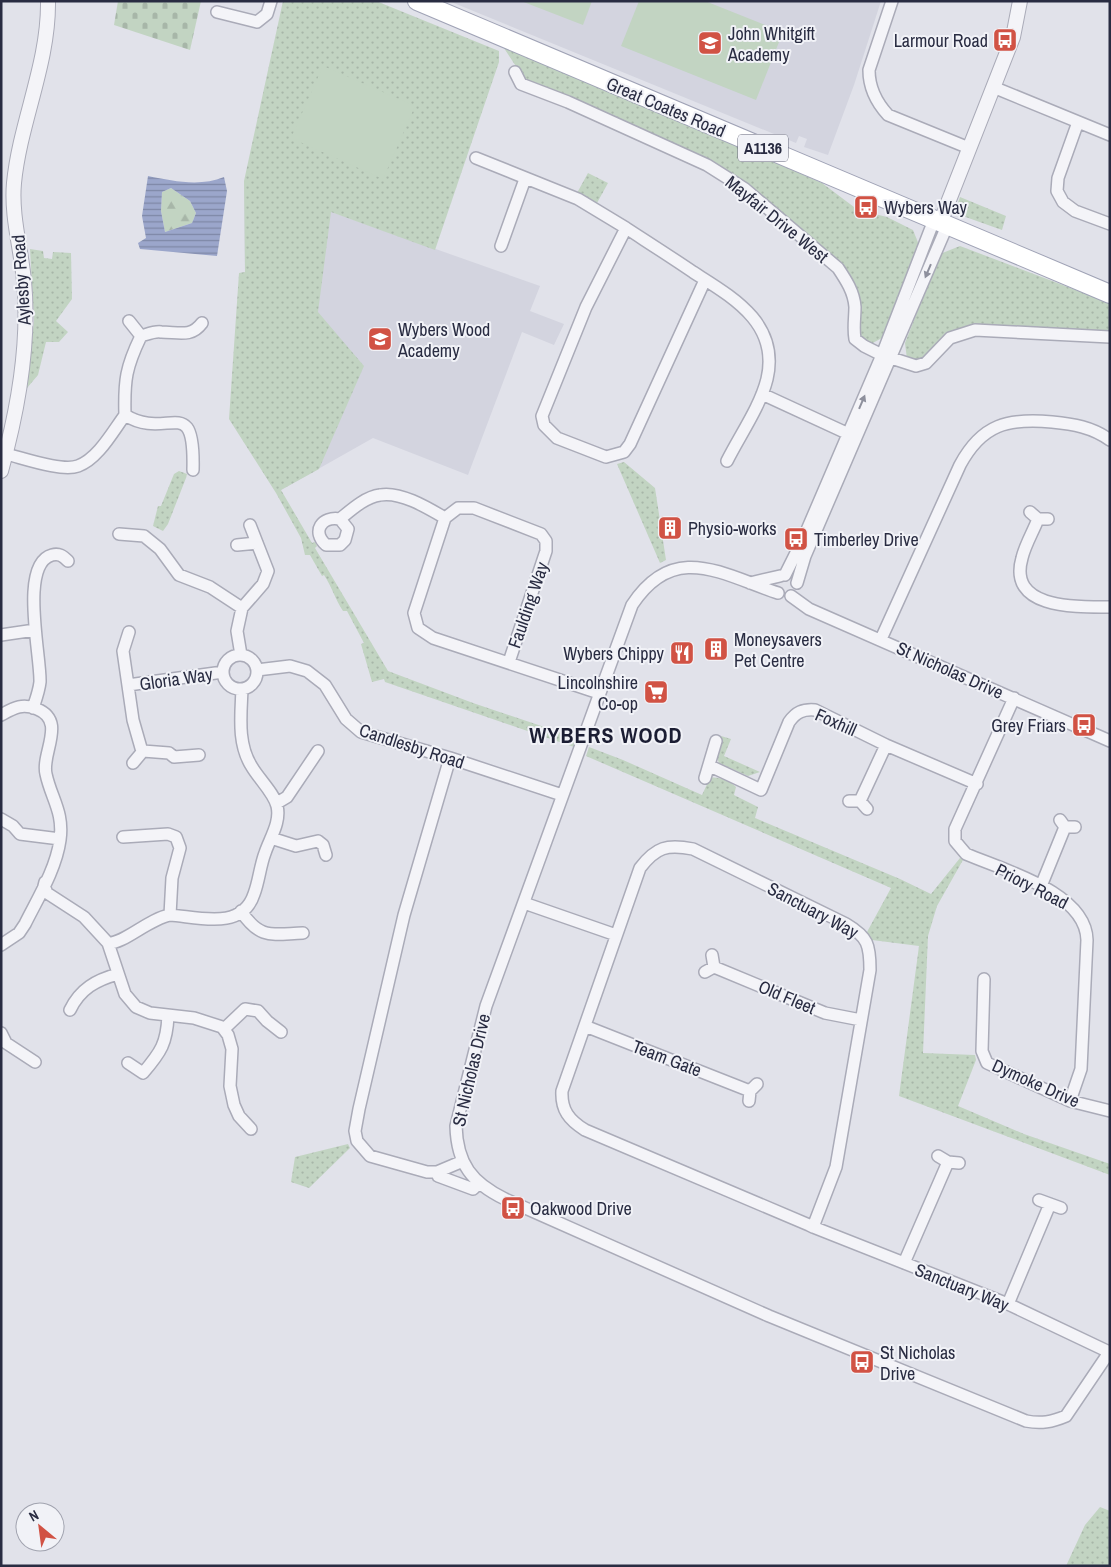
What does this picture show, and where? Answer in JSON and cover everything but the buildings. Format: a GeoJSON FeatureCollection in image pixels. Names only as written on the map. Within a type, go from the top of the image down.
{"type":"FeatureCollection","features":[{"type":"Feature","properties":{"kind":"main road","name":"Great Coates Road"},"geometry":{"type":"LineString","coordinates":[[417,1],[1110,294]]}},
{"type":"Feature","properties":{"kind":"street","name":"Aylesby Road"},"geometry":{"type":"LineString","coordinates":[[1,471],[19,386],[26,315],[24,281],[14,211],[14,184],[46,34],[48,1]]}},
{"type":"Feature","properties":{"kind":"street"},"geometry":{"type":"LineString","coordinates":[[216,12],[257,22],[268,14],[271,1]]}},
{"type":"Feature","properties":{"kind":"street"},"geometry":{"type":"LineString","coordinates":[[892,1],[869,70],[869,82],[879,105],[888,115],[969,148]]}},
{"type":"Feature","properties":{"kind":"street"},"geometry":{"type":"LineString","coordinates":[[852,435],[805,556],[797,583],[797,590],[791,596],[782,596],[778,593],[775,584],[804,537],[887,356],[1013,37],[1020,1]]}},
{"type":"Feature","properties":{"kind":"street","name":"Mayfair Drive West"},"geometry":{"type":"LineString","coordinates":[[515,72],[521,84],[568,102],[707,165],[745,189],[838,268],[848,284],[855,307],[853,325],[855,339],[864,346],[887,356]]}},
{"type":"Feature","properties":{"kind":"street"},"geometry":{"type":"LineString","coordinates":[[993,88],[1110,135]]}},
{"type":"Feature","properties":{"kind":"street"},"geometry":{"type":"LineString","coordinates":[[1078,122],[1058,178],[1057,191],[1063,202],[1075,211],[1110,224]]}},
{"type":"Feature","properties":{"kind":"street"},"geometry":{"type":"LineString","coordinates":[[476,158],[578,199],[730,294],[745,308],[760,327],[767,344],[769,364],[762,394],[727,461]]}},
{"type":"Feature","properties":{"kind":"street"},"geometry":{"type":"LineString","coordinates":[[501,246],[525,179]]}},
{"type":"Feature","properties":{"kind":"street"},"geometry":{"type":"LineString","coordinates":[[626,228],[586,307],[542,416],[544,425],[557,438],[606,457],[624,452],[630,444],[705,280]]}},
{"type":"Feature","properties":{"kind":"street"},"geometry":{"type":"LineString","coordinates":[[129,321],[142,336]]}},
{"type":"Feature","properties":{"kind":"street"},"geometry":{"type":"LineString","coordinates":[[142,336],[160,332],[183,334],[197,330],[202,323]]}},
{"type":"Feature","properties":{"kind":"street"},"geometry":{"type":"LineString","coordinates":[[887,356],[916,366],[926,363],[950,338],[975,330],[1110,337]]}},
{"type":"Feature","properties":{"kind":"street"},"geometry":{"type":"LineString","coordinates":[[6,454],[65,468],[77,467],[97,452],[125,415],[124,384],[127,371],[142,336]]}},
{"type":"Feature","properties":{"kind":"street"},"geometry":{"type":"LineString","coordinates":[[762,394],[852,435]]}},
{"type":"Feature","properties":{"kind":"street"},"geometry":{"type":"LineString","coordinates":[[125,415],[141,423],[178,422],[186,425],[191,432],[193,442],[193,470]]}},
{"type":"Feature","properties":{"kind":"street"},"geometry":{"type":"LineString","coordinates":[[881,639],[960,465],[980,436],[1000,425],[1029,420],[1079,425],[1110,440]]}},
{"type":"Feature","properties":{"kind":"street"},"geometry":{"type":"LineString","coordinates":[[340,519],[355,507],[381,494],[429,508],[446,518]]}},
{"type":"Feature","properties":{"kind":"street","name":"Faulding Way"},"geometry":{"type":"LineString","coordinates":[[509,662],[546,552],[546,541],[536,530],[474,508],[458,508],[446,518],[414,613],[418,628],[432,638],[599,693]]}},
{"type":"Feature","properties":{"kind":"street"},"geometry":{"type":"LineString","coordinates":[[1039,517],[1022,558],[1020,569],[1028,590],[1044,601],[1061,605],[1110,607]]}},
{"type":"Feature","properties":{"kind":"street"},"geometry":{"type":"LineString","coordinates":[[241,655],[237,631],[242,608],[267,578],[266,564],[250,524]]}},
{"type":"Feature","properties":{"kind":"street"},"geometry":{"type":"LineString","coordinates":[[118,534],[144,536],[160,549],[178,575],[210,587],[242,608]]}},
{"type":"Feature","properties":{"kind":"street"},"geometry":{"type":"LineString","coordinates":[[237,545],[257,543]]}},
{"type":"Feature","properties":{"kind":"street"},"geometry":{"type":"LineString","coordinates":[[33,708],[40,679],[34,630],[36,568],[43,559],[54,554],[59,554],[68,561]]}},
{"type":"Feature","properties":{"kind":"street","name":"St Nicholas Drive"},"geometry":{"type":"LineString","coordinates":[[778,593],[712,568],[696,566],[670,569],[650,582],[632,605],[480,1025],[456,1126],[457,1143],[463,1161],[486,1190],[505,1199],[769,1316],[1026,1421],[1039,1424],[1066,1416],[1109,1351]]}},
{"type":"Feature","properties":{"kind":"street"},"geometry":{"type":"LineString","coordinates":[[748,583],[782,575],[793,576],[797,583]]}},
{"type":"Feature","properties":{"kind":"street","name":"St Nicholas Drive"},"geometry":{"type":"LineString","coordinates":[[791,596],[809,609],[1110,741]]}},
{"type":"Feature","properties":{"kind":"street"},"geometry":{"type":"LineString","coordinates":[[1,635],[34,630]]}},
{"type":"Feature","properties":{"kind":"street","name":"Gloria Way"},"geometry":{"type":"LineString","coordinates":[[129,632],[123,651],[136,736],[143,751]]}},
{"type":"Feature","properties":{"kind":"street"},"geometry":{"type":"LineString","coordinates":[[241,655],[252,659],[257,670],[254,681],[242,689],[230,685],[225,679],[223,672],[226,662],[230,658],[241,655]]}},
{"type":"Feature","properties":{"kind":"street","name":"Candlesby Road"},"geometry":{"type":"LineString","coordinates":[[257,670],[290,666],[307,671],[325,684],[346,719],[361,732],[450,758],[562,795]]}},
{"type":"Feature","properties":{"kind":"street","name":"Gloria Way"},"geometry":{"type":"LineString","coordinates":[[128,685],[223,672]]}},
{"type":"Feature","properties":{"kind":"street"},"geometry":{"type":"LineString","coordinates":[[108,943],[118,941],[152,920],[170,915],[220,921],[231,918],[241,911],[254,896],[264,854],[277,819],[277,803],[251,766],[244,748],[241,730],[242,689]]}},
{"type":"Feature","properties":{"kind":"street","name":"Priory Road"},"geometry":{"type":"LineString","coordinates":[[1014,698],[956,829],[955,841],[966,854],[1040,886],[1069,903],[1079,914],[1087,930],[1081,1069],[1070,1101]]}},
{"type":"Feature","properties":{"kind":"street"},"geometry":{"type":"LineString","coordinates":[[1,715],[18,706],[33,708],[46,716],[52,729],[45,772],[59,810],[60,839],[45,882],[19,933],[1,945]]}},
{"type":"Feature","properties":{"kind":"street","name":"Foxhill"},"geometry":{"type":"LineString","coordinates":[[710,766],[761,790],[789,722],[793,716],[807,709],[814,710],[886,745],[977,784]]}},
{"type":"Feature","properties":{"kind":"street"},"geometry":{"type":"LineString","coordinates":[[705,778],[716,741]]}},
{"type":"Feature","properties":{"kind":"street"},"geometry":{"type":"LineString","coordinates":[[859,804],[886,745]]}},
{"type":"Feature","properties":{"kind":"street"},"geometry":{"type":"LineString","coordinates":[[133,763],[143,751],[170,753],[174,757],[199,755]]}},
{"type":"Feature","properties":{"kind":"street"},"geometry":{"type":"LineString","coordinates":[[277,803],[287,797],[318,751]]}},
{"type":"Feature","properties":{"kind":"street"},"geometry":{"type":"LineString","coordinates":[[450,758],[404,915],[356,1131],[359,1146],[370,1156],[427,1172],[437,1172],[463,1161]]}},
{"type":"Feature","properties":{"kind":"street"},"geometry":{"type":"LineString","coordinates":[[1,819],[25,836],[60,839]]}},
{"type":"Feature","properties":{"kind":"street"},"geometry":{"type":"LineString","coordinates":[[1040,886],[1067,825]]}},
{"type":"Feature","properties":{"kind":"street"},"geometry":{"type":"LineString","coordinates":[[123,837],[168,834],[176,837],[180,848],[172,878],[170,915]]}},
{"type":"Feature","properties":{"kind":"street"},"geometry":{"type":"LineString","coordinates":[[271,838],[296,846],[318,841],[323,845],[326,855]]}},
{"type":"Feature","properties":{"kind":"street","name":"Sanctuary Way"},"geometry":{"type":"LineString","coordinates":[[813,1227],[836,1166],[870,970],[868,944],[862,935],[846,924],[692,849],[675,846],[660,849],[649,856],[640,868],[562,1091],[564,1108],[571,1120],[585,1130],[813,1227],[1008,1304],[1109,1351]]}},
{"type":"Feature","properties":{"kind":"street"},"geometry":{"type":"LineString","coordinates":[[45,882],[47,893],[84,917],[108,943],[125,994],[136,1007],[150,1013],[194,1018],[224,1029],[232,1049],[230,1086],[234,1105],[239,1116],[251,1129]]}},
{"type":"Feature","properties":{"kind":"street"},"geometry":{"type":"LineString","coordinates":[[524,903],[616,934]]}},
{"type":"Feature","properties":{"kind":"street"},"geometry":{"type":"LineString","coordinates":[[241,911],[250,924],[259,932],[271,934],[303,933]]}},
{"type":"Feature","properties":{"kind":"street","name":"Old Fleet"},"geometry":{"type":"LineString","coordinates":[[711,965],[825,1013],[861,1020]]}},
{"type":"Feature","properties":{"kind":"street"},"geometry":{"type":"LineString","coordinates":[[70,1010],[83,990],[105,978],[118,974]]}},
{"type":"Feature","properties":{"kind":"street","name":"Dymoke Drive"},"geometry":{"type":"LineString","coordinates":[[984,978],[982,1045],[985,1060],[995,1068],[1070,1101],[1110,1111]]}},
{"type":"Feature","properties":{"kind":"street"},"geometry":{"type":"LineString","coordinates":[[224,1029],[245,1009],[252,1008],[281,1032]]}},
{"type":"Feature","properties":{"kind":"street"},"geometry":{"type":"LineString","coordinates":[[128,1063],[143,1073],[160,1054],[165,1042],[168,1015]]}},
{"type":"Feature","properties":{"kind":"street","name":"Team Gate"},"geometry":{"type":"LineString","coordinates":[[585,1026],[752,1092]]}},
{"type":"Feature","properties":{"kind":"street"},"geometry":{"type":"LineString","coordinates":[[1,1033],[6,1043],[35,1062]]}},
{"type":"Feature","properties":{"kind":"street"},"geometry":{"type":"LineString","coordinates":[[904,1263],[948,1160]]}},
{"type":"Feature","properties":{"kind":"street"},"geometry":{"type":"LineString","coordinates":[[437,1172],[438,1176],[473,1189],[479,1183]]}},
{"type":"Feature","properties":{"kind":"street"},"geometry":{"type":"LineString","coordinates":[[1008,1304],[1050,1204]]}},
{"type":"Feature","properties":{"kind":"shaded area","name":"John Whitgift Academy"},"geometry":{"type":"Polygon","coordinates":[[[449,1],[881,1],[854,85],[828,155],[804,147],[807,139],[799,136],[796,143],[449,1]]]}},
{"type":"Feature","properties":{"kind":"shaded area","name":"Wybers Wood Academy"},"geometry":{"type":"Polygon","coordinates":[[[244,181],[540,286],[530,311],[564,324],[554,345],[522,332],[468,475],[373,438],[281,490],[245,273],[244,181]]]}},
{"type":"Feature","properties":{"kind":"green space"},"geometry":{"type":"Polygon","coordinates":[[[118,1],[201,1],[190,50],[114,25],[118,1]]]}},
{"type":"Feature","properties":{"kind":"green space"},"geometry":{"type":"Polygon","coordinates":[[[283,1],[376,1],[499,51],[499,62],[435,250],[331,212],[318,312],[364,366],[319,469],[281,490],[312,543],[315,542],[317,546],[315,548],[388,671],[473,703],[577,738],[574,747],[385,682],[384,679],[372,682],[361,644],[364,643],[347,611],[343,611],[327,580],[324,575],[322,576],[310,555],[305,555],[301,538],[276,493],[229,419],[239,273],[245,272],[244,181],[283,1]]]}},
{"type":"Feature","properties":{"kind":"green space"},"geometry":{"type":"Polygon","coordinates":[[[521,1],[592,1],[583,25],[521,1]]]}},
{"type":"Feature","properties":{"kind":"green space"},"geometry":{"type":"Polygon","coordinates":[[[639,1],[705,1],[783,32],[756,100],[621,46],[639,1]]]}},
{"type":"Feature","properties":{"kind":"green space"},"geometry":{"type":"Polygon","coordinates":[[[500,42],[822,183],[858,210],[887,217],[913,230],[919,245],[882,338],[869,345],[860,341],[850,282],[713,164],[636,126],[525,80],[500,42]]]}},
{"type":"Feature","properties":{"kind":"green space"},"geometry":{"type":"Polygon","coordinates":[[[323,66],[415,106],[383,179],[291,138],[323,66]]]}},
{"type":"Feature","properties":{"kind":"green space"},"geometry":{"type":"Polygon","coordinates":[[[588,173],[608,183],[597,203],[577,193],[588,173]]]}},
{"type":"Feature","properties":{"kind":"green space"},"geometry":{"type":"Polygon","coordinates":[[[171,188],[190,201],[196,213],[192,223],[165,232],[161,211],[162,192],[171,188]]]}},
{"type":"Feature","properties":{"kind":"green space"},"geometry":{"type":"Polygon","coordinates":[[[960,197],[1006,216],[1002,230],[960,215],[956,208],[960,197]]]}},
{"type":"Feature","properties":{"kind":"green space"},"geometry":{"type":"Polygon","coordinates":[[[960,246],[1110,303],[1110,336],[968,327],[923,363],[907,359],[905,343],[940,254],[960,246]]]}},
{"type":"Feature","properties":{"kind":"green space"},"geometry":{"type":"Polygon","coordinates":[[[30,249],[43,251],[44,258],[52,259],[53,252],[71,253],[72,299],[56,321],[68,332],[59,342],[46,342],[38,375],[27,388],[34,320],[30,249]]]}},
{"type":"Feature","properties":{"kind":"green space"},"geometry":{"type":"Polygon","coordinates":[[[624,462],[655,488],[666,560],[660,563],[617,464],[624,462]]]}},
{"type":"Feature","properties":{"kind":"green space"},"geometry":{"type":"Polygon","coordinates":[[[179,471],[187,474],[186,478],[168,524],[163,531],[153,526],[158,506],[161,506],[174,474],[179,471]]]}},
{"type":"Feature","properties":{"kind":"green space"},"geometry":{"type":"Polygon","coordinates":[[[721,736],[731,739],[724,756],[760,772],[748,776],[719,763],[716,755],[721,736]]]}},
{"type":"Feature","properties":{"kind":"green space"},"geometry":{"type":"Polygon","coordinates":[[[589,747],[702,795],[710,778],[717,778],[731,783],[736,787],[734,795],[758,807],[755,818],[931,894],[960,858],[963,860],[937,906],[928,936],[923,1053],[975,1055],[976,1060],[958,1106],[1024,1134],[1110,1164],[1110,1175],[899,1096],[919,946],[872,940],[867,932],[891,888],[586,756],[589,747]]]}},
{"type":"Feature","properties":{"kind":"green space"},"geometry":{"type":"Polygon","coordinates":[[[348,1144],[350,1148],[309,1188],[291,1182],[295,1157],[348,1144]]]}},
{"type":"Feature","properties":{"kind":"green space"},"geometry":{"type":"Polygon","coordinates":[[[1100,1507],[1110,1511],[1110,1566],[1066,1566],[1085,1525],[1100,1507]]]}},
{"type":"Feature","properties":{"kind":"water"},"geometry":{"type":"Polygon","coordinates":[[[148,176],[196,182],[206,182],[224,177],[227,191],[217,256],[140,249],[138,243],[146,238],[142,216],[148,176]],[[171,188],[162,192],[161,211],[165,232],[192,223],[196,213],[190,201],[171,188]]]}},
{"type":"Feature","properties":{"kind":"place","name":"Larmour Road"},"geometry":{"type":"Point","coordinates":[1005,40]}},
{"type":"Feature","properties":{"kind":"place","name":"John Whitgift Academy"},"geometry":{"type":"Point","coordinates":[710,43]}},
{"type":"Feature","properties":{"kind":"place","name":"Wybers Way"},"geometry":{"type":"Point","coordinates":[866,207]}},
{"type":"Feature","properties":{"kind":"place","name":"Wybers Wood Academy"},"geometry":{"type":"Point","coordinates":[380,339]}},
{"type":"Feature","properties":{"kind":"place","name":"Physio-works"},"geometry":{"type":"Point","coordinates":[670,528]}},
{"type":"Feature","properties":{"kind":"place","name":"Timberley Drive"},"geometry":{"type":"Point","coordinates":[796,539]}},
{"type":"Feature","properties":{"kind":"place","name":"Moneysavers Pet Centre"},"geometry":{"type":"Point","coordinates":[716,649]}},
{"type":"Feature","properties":{"kind":"place","name":"Wybers Chippy"},"geometry":{"type":"Point","coordinates":[682,653]}},
{"type":"Feature","properties":{"kind":"place","name":"Lincolnshire Co-op"},"geometry":{"type":"Point","coordinates":[656,692]}},
{"type":"Feature","properties":{"kind":"place","name":"Grey Friars"},"geometry":{"type":"Point","coordinates":[1084,725]}},
{"type":"Feature","properties":{"kind":"place","name":"Oakwood Drive"},"geometry":{"type":"Point","coordinates":[513,1208]}},
{"type":"Feature","properties":{"kind":"place","name":"St Nicholas Drive"},"geometry":{"type":"Point","coordinates":[862,1362]}},
{"type":"Feature","properties":{"kind":"district","name":"WYBERS WOOD"},"geometry":{"type":"Point","coordinates":[606,735]}}]}
